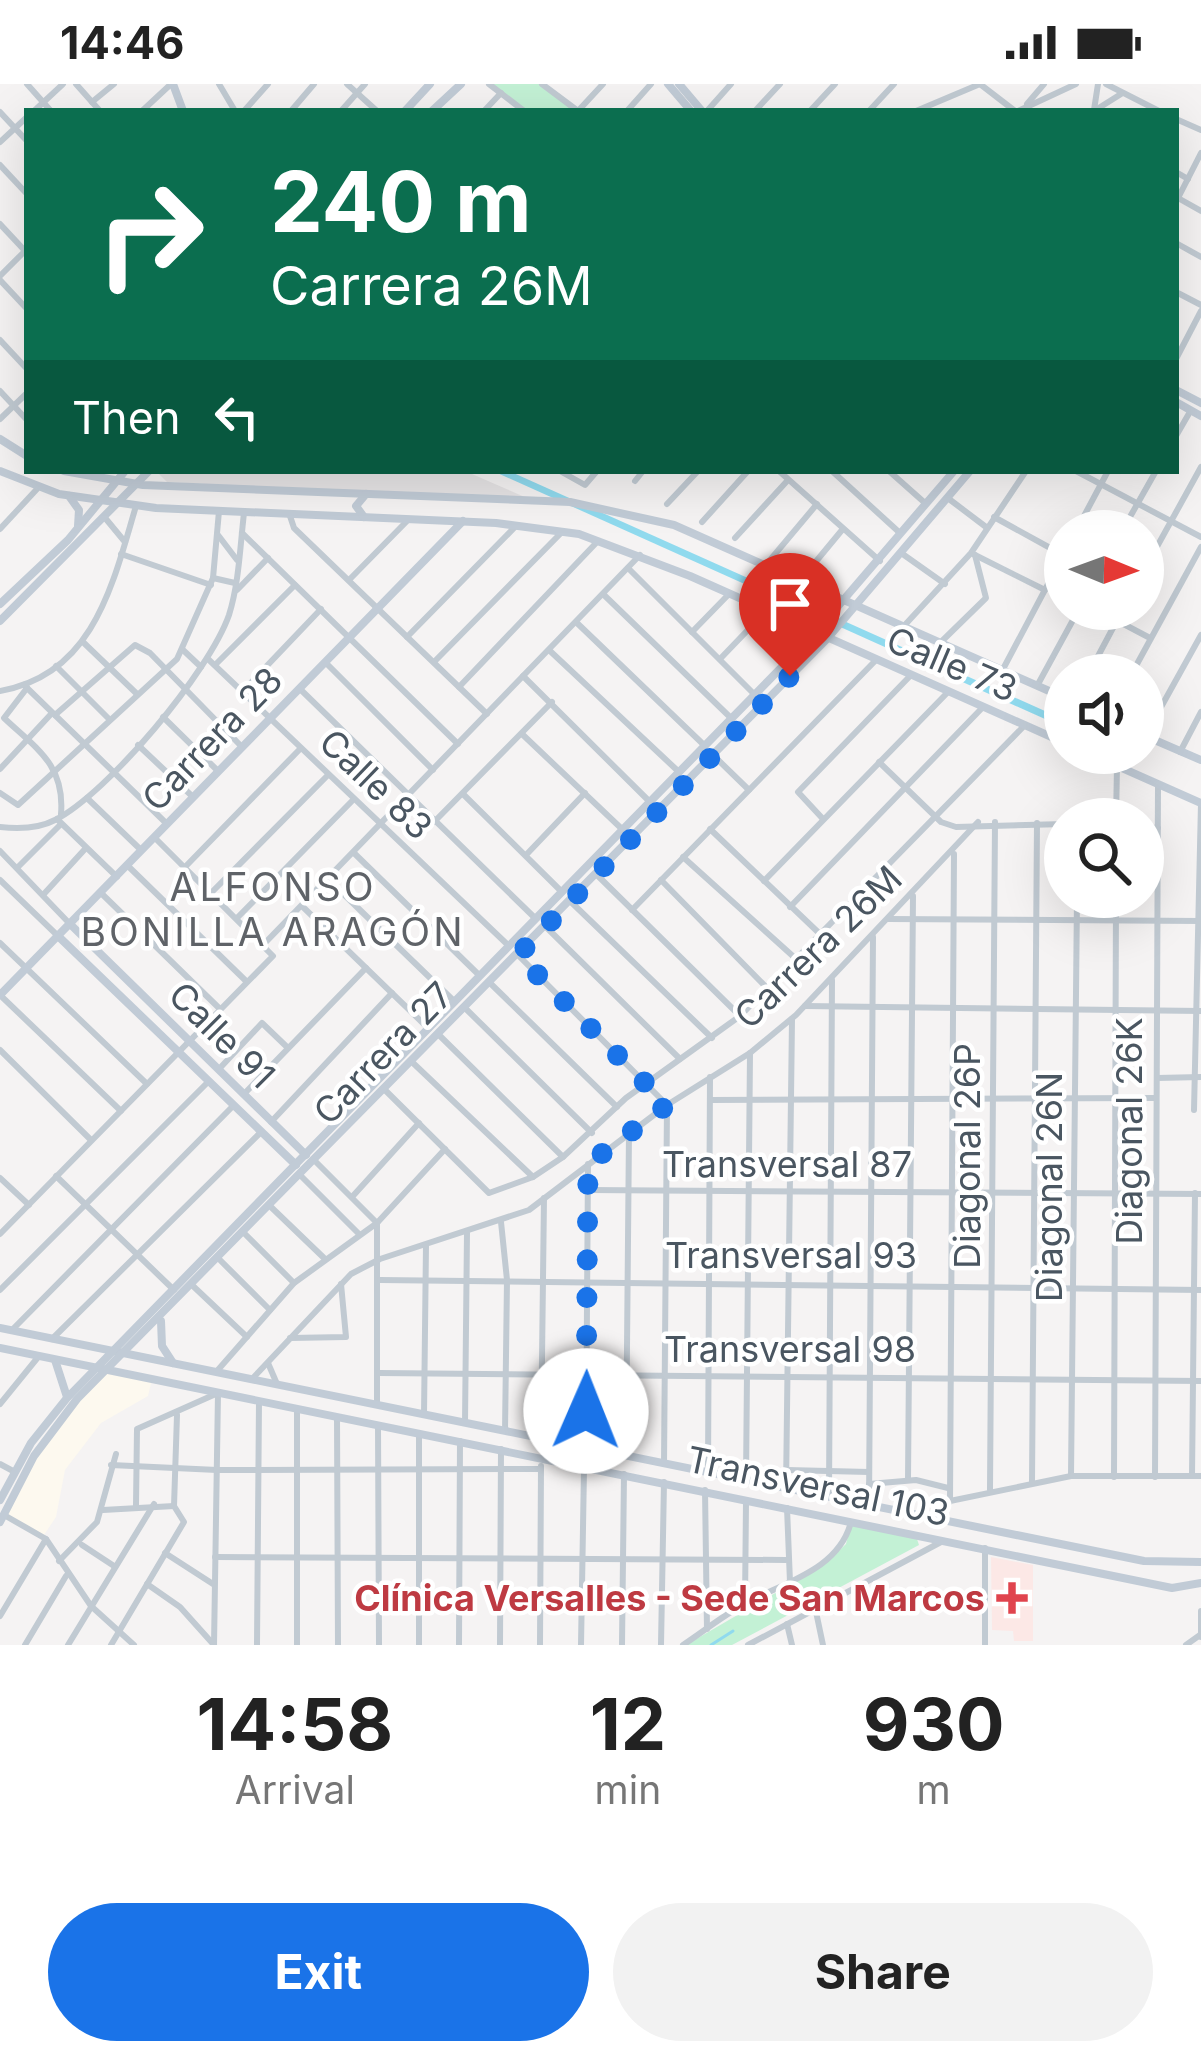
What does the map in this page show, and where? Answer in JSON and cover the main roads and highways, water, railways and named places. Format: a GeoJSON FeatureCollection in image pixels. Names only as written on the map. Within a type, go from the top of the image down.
{"type":"FeatureCollection","features":[{"type":"Feature","properties":{"kind":"main road"},"geometry":{"type":"LineString","coordinates":[[408,108],[430,84]]}},
{"type":"Feature","properties":{"kind":"main road"},"geometry":{"type":"LineString","coordinates":[[435,108],[460,84]]}},
{"type":"Feature","properties":{"kind":"main road"},"geometry":{"type":"LineString","coordinates":[[668,84],[689,108]]}},
{"type":"Feature","properties":{"kind":"main road"},"geometry":{"type":"LineString","coordinates":[[681,85],[702,108]]}},
{"type":"Feature","properties":{"kind":"main road"},"geometry":{"type":"LineString","coordinates":[[1198,402],[1201,416]]}},
{"type":"Feature","properties":{"kind":"main road"},"geometry":{"type":"LineString","coordinates":[[0,470],[37,488],[120,504]]}},
{"type":"Feature","properties":{"kind":"main road"},"geometry":{"type":"LineString","coordinates":[[81,474],[138,484]]}},
{"type":"Feature","properties":{"kind":"main road"},"geometry":{"type":"LineString","coordinates":[[0,604],[74,533],[123,474]]}},
{"type":"Feature","properties":{"kind":"main road"},"geometry":{"type":"LineString","coordinates":[[0,620],[146,474]]}},
{"type":"Feature","properties":{"kind":"main road"},"geometry":{"type":"LineString","coordinates":[[815,633],[903,535],[950,474]]}},
{"type":"Feature","properties":{"kind":"main road"},"geometry":{"type":"LineString","coordinates":[[827,639],[968,474]]}},
{"type":"Feature","properties":{"kind":"main road","name":"Calle 73"},"geometry":{"type":"LineString","coordinates":[[138,484],[553,502],[614,509],[674,525],[1044,689]]}},
{"type":"Feature","properties":{"kind":"main road"},"geometry":{"type":"LineString","coordinates":[[320,517],[336,506],[326,491]]}},
{"type":"Feature","properties":{"kind":"main road"},"geometry":{"type":"LineString","coordinates":[[364,517],[356,503],[367,494]]}},
{"type":"Feature","properties":{"kind":"main road"},"geometry":{"type":"LineString","coordinates":[[68,495],[79,510],[74,533]]}},
{"type":"Feature","properties":{"kind":"main road","name":"Calle 73"},"geometry":{"type":"LineString","coordinates":[[120,504],[517,524],[600,540],[1044,734]]}},
{"type":"Feature","properties":{"kind":"main road","name":"Carrera 28"},"geometry":{"type":"LineString","coordinates":[[0,995],[463,521]]}},
{"type":"Feature","properties":{"kind":"main road","name":"Carrera 27"},"geometry":{"type":"LineString","coordinates":[[0,1500],[13,1472],[67,1398],[292,1161],[429,1029],[815,633]]}},
{"type":"Feature","properties":{"kind":"main road","name":"Carrera 27"},"geometry":{"type":"LineString","coordinates":[[2,1519],[53,1429],[827,639]]}},
{"type":"Feature","properties":{"kind":"main road"},"geometry":{"type":"LineString","coordinates":[[1164,744],[1201,760]]}},
{"type":"Feature","properties":{"kind":"main road"},"geometry":{"type":"LineString","coordinates":[[1134,774],[1201,802]]}},
{"type":"Feature","properties":{"kind":"main road","name":"Calle 91"},"geometry":{"type":"LineString","coordinates":[[70,924],[302,1151]]}},
{"type":"Feature","properties":{"kind":"main road","name":"Calle 91"},"geometry":{"type":"LineString","coordinates":[[58,936],[292,1161]]}},
{"type":"Feature","properties":{"kind":"main road"},"geometry":{"type":"LineString","coordinates":[[162,1317],[162,1346],[174,1364]]}},
{"type":"Feature","properties":{"kind":"main road","name":"Transversal 103"},"geometry":{"type":"LineString","coordinates":[[0,1328],[1146,1562],[1201,1562]]}},
{"type":"Feature","properties":{"kind":"main road"},"geometry":{"type":"LineString","coordinates":[[73,1362],[83,1353],[76,1344]]}},
{"type":"Feature","properties":{"kind":"main road","name":"Transversal 103"},"geometry":{"type":"LineString","coordinates":[[0,1348],[1172,1588],[1201,1582]]}},
{"type":"Feature","properties":{"kind":"main road"},"geometry":{"type":"LineString","coordinates":[[54,1359],[67,1398]]}},
{"type":"Feature","properties":{"kind":"main road"},"geometry":{"type":"LineString","coordinates":[[488,1447],[499,1439],[492,1428]]}},
{"type":"Feature","properties":{"kind":"main road"},"geometry":{"type":"LineString","coordinates":[[518,1452],[508,1440],[520,1434]]}},
{"type":"Feature","properties":{"kind":"main road"},"geometry":{"type":"LineString","coordinates":[[1001,1533],[1008,1540],[1002,1551]]}},
{"type":"Feature","properties":{"kind":"main road"},"geometry":{"type":"LineString","coordinates":[[1029,1557],[1021,1545],[1033,1538]]}},
{"type":"Feature","properties":{"kind":"water"},"geometry":{"type":"Polygon","coordinates":[[[500,474],[516,474],[1044,711],[1044,719],[500,474]]]}},
{"type":"Feature","properties":{"kind":"waterway"},"geometry":{"type":"LineString","coordinates":[[711,1645],[733,1631]]}},
{"type":"Feature","properties":{"kind":"place","name":"Clínica Versalles - Sede San Marcos"},"geometry":{"type":"Point","coordinates":[1012,1598]}},
{"type":"Feature","properties":{"kind":"district","name":"ALFONSO BONILLA ARAGÓN"},"geometry":{"type":"Point","coordinates":[273,908]}}]}
